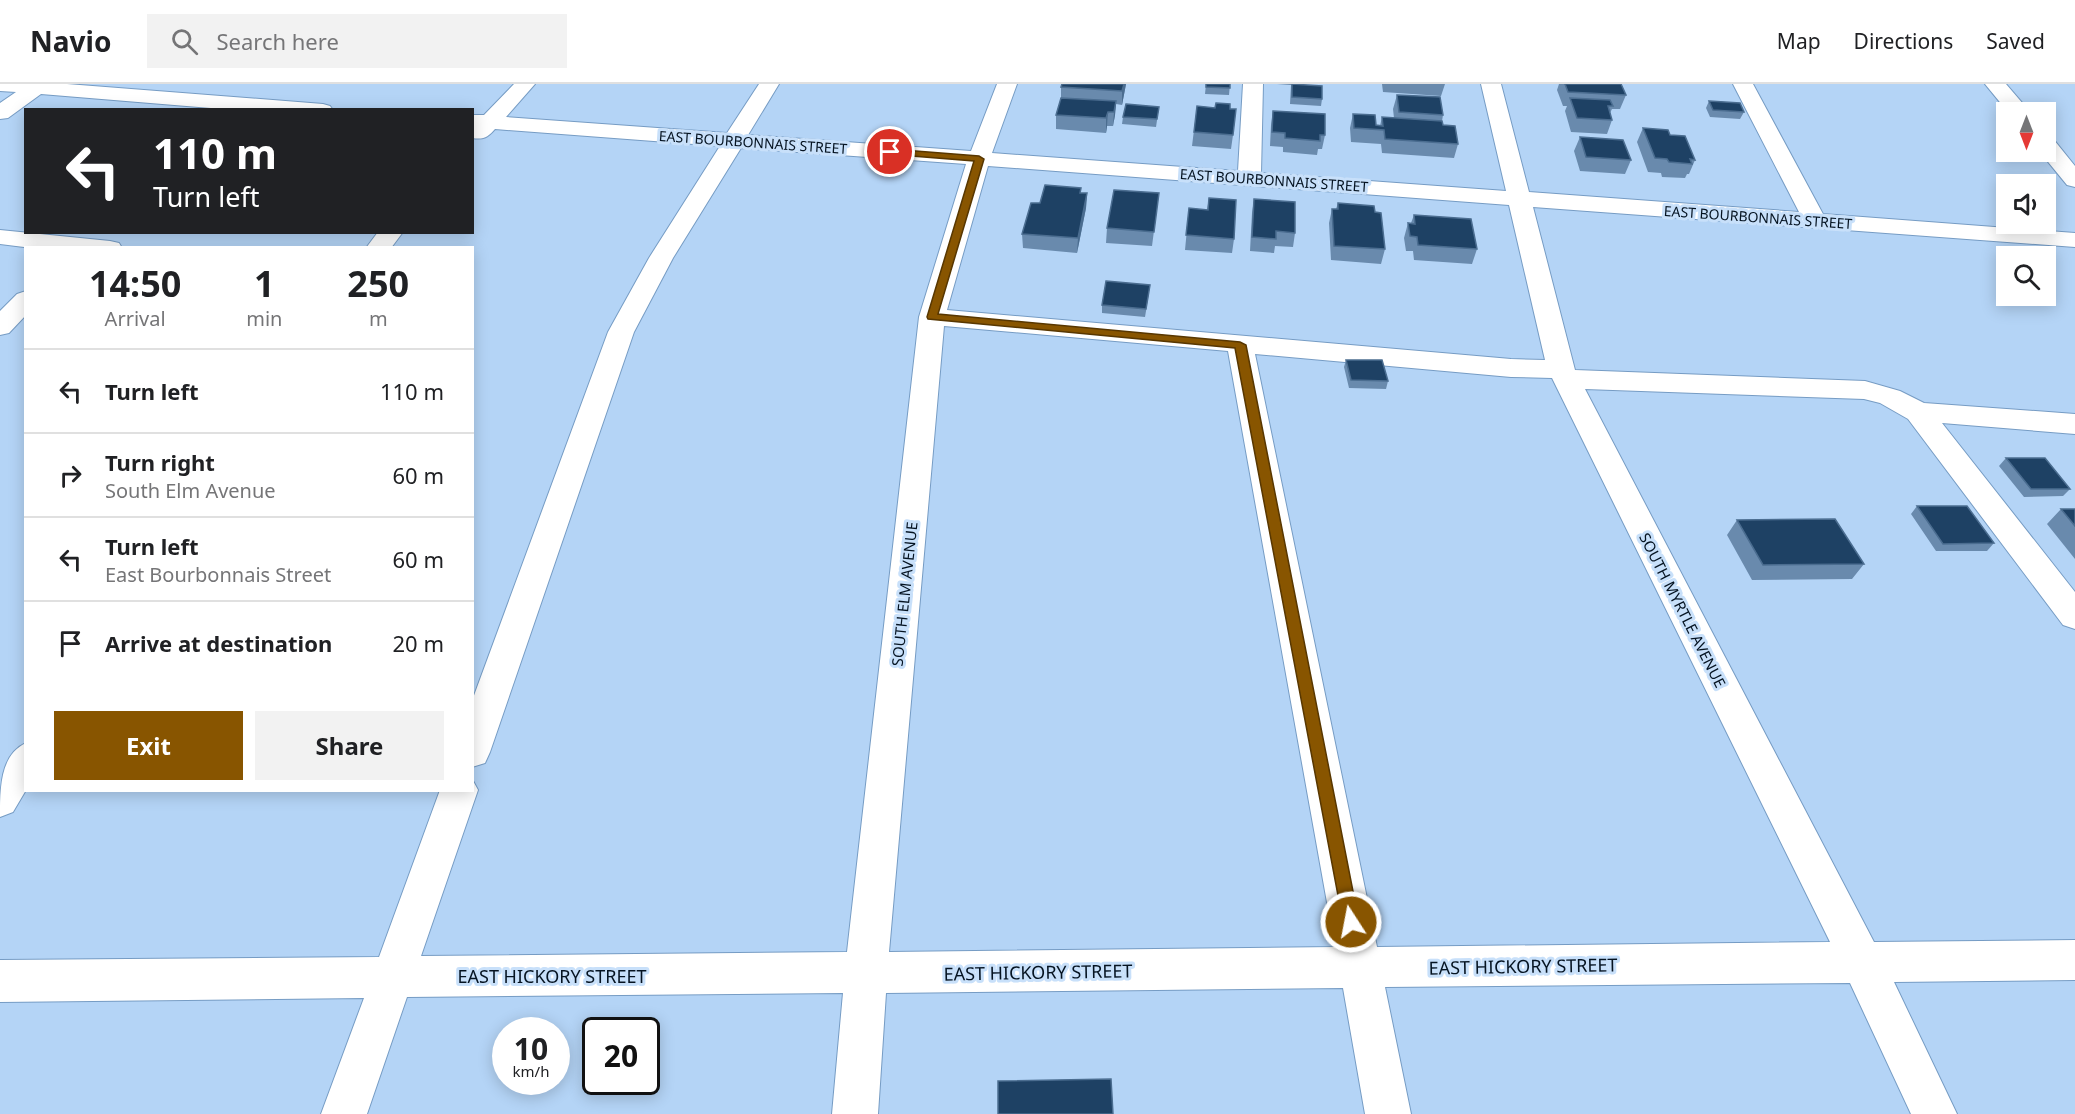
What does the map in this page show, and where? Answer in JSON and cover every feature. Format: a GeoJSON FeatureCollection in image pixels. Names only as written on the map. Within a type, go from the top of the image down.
{"type":"FeatureCollection","features":[{"type":"Feature","properties":{"kind":"street"},"geometry":{"type":"LineString","coordinates":[[259,105],[284,84]]}},
{"type":"Feature","properties":{"kind":"street"},"geometry":{"type":"LineString","coordinates":[[474,137],[481,121],[525,84]]}},
{"type":"Feature","properties":{"kind":"street"},"geometry":{"type":"LineString","coordinates":[[474,746],[621,332],[661,258],[769,84]]}},
{"type":"Feature","properties":{"kind":"street","name":"SOUTH ELM AVENUE"},"geometry":{"type":"LineString","coordinates":[[855,1114],[866,974],[932,317],[979,159],[1007,84]]}},
{"type":"Feature","properties":{"kind":"street"},"geometry":{"type":"LineString","coordinates":[[1249,178],[1253,84]]}},
{"type":"Feature","properties":{"kind":"street","name":"SOUTH MYRTLE AVENUE"},"geometry":{"type":"LineString","coordinates":[[1491,84],[1563,374],[1862,962],[1934,1114]]}},
{"type":"Feature","properties":{"kind":"street"},"geometry":{"type":"LineString","coordinates":[[1743,84],[1815,221]]}},
{"type":"Feature","properties":{"kind":"street"},"geometry":{"type":"LineString","coordinates":[[1995,84],[2010,102]]}},
{"type":"Feature","properties":{"kind":"street"},"geometry":{"type":"LineString","coordinates":[[0,86],[39,86],[297,108]]}},
{"type":"Feature","properties":{"kind":"street"},"geometry":{"type":"LineString","coordinates":[[0,113],[39,86]]}},
{"type":"Feature","properties":{"kind":"street","name":"EAST BOURBONNAIS STREET"},"geometry":{"type":"LineString","coordinates":[[481,121],[2075,240]]}},
{"type":"Feature","properties":{"kind":"street"},"geometry":{"type":"LineString","coordinates":[[2056,157],[2075,180]]}},
{"type":"Feature","properties":{"kind":"street"},"geometry":{"type":"LineString","coordinates":[[380,246],[389,234]]}},
{"type":"Feature","properties":{"kind":"street"},"geometry":{"type":"LineString","coordinates":[[0,237],[80,246]]}},
{"type":"Feature","properties":{"kind":"street"},"geometry":{"type":"LineString","coordinates":[[0,327],[24,301]]}},
{"type":"Feature","properties":{"kind":"street"},"geometry":{"type":"LineString","coordinates":[[932,317],[1563,374],[1865,390],[1890,397],[1918,412],[2075,424]]}},
{"type":"Feature","properties":{"kind":"street"},"geometry":{"type":"LineString","coordinates":[[1240,345],[1388,1114]]}},
{"type":"Feature","properties":{"kind":"street"},"geometry":{"type":"LineString","coordinates":[[1918,412],[2075,616]]}},
{"type":"Feature","properties":{"kind":"street"},"geometry":{"type":"LineString","coordinates":[[0,800],[24,762]]}},
{"type":"Feature","properties":{"kind":"street"},"geometry":{"type":"LineString","coordinates":[[344,1114],[458,792]]}},
{"type":"Feature","properties":{"kind":"street","name":"EAST HICKORY STREET"},"geometry":{"type":"LineString","coordinates":[[0,981],[2075,960]]}},
{"type":"Feature","properties":{"kind":"building"},"geometry":{"type":"Polygon","coordinates":[[[1062,84],[1124,84],[1122,91],[1061,87],[1062,84]]]}},
{"type":"Feature","properties":{"kind":"building"},"geometry":{"type":"Polygon","coordinates":[[[1206,84],[1230,84],[1230,88],[1206,87],[1206,84]]]}},
{"type":"Feature","properties":{"kind":"building"},"geometry":{"type":"Polygon","coordinates":[[[1292,84],[1322,86],[1322,99],[1292,97],[1292,84]]]}},
{"type":"Feature","properties":{"kind":"building"},"geometry":{"type":"Polygon","coordinates":[[[1565,84],[1621,84],[1626,95],[1568,92],[1565,84]]]}},
{"type":"Feature","properties":{"kind":"building"},"geometry":{"type":"Polygon","coordinates":[[[1397,95],[1440,97],[1443,115],[1399,112],[1397,95]]]}},
{"type":"Feature","properties":{"kind":"building"},"geometry":{"type":"Polygon","coordinates":[[[1061,98],[1116,101],[1114,112],[1108,112],[1106,118],[1056,115],[1061,98]]]}},
{"type":"Feature","properties":{"kind":"building"},"geometry":{"type":"Polygon","coordinates":[[[1570,98],[1610,100],[1613,106],[1608,106],[1612,120],[1577,118],[1570,98]]]}},
{"type":"Feature","properties":{"kind":"building"},"geometry":{"type":"Polygon","coordinates":[[[1709,101],[1740,103],[1744,112],[1713,110],[1709,101]]]}},
{"type":"Feature","properties":{"kind":"building"},"geometry":{"type":"Polygon","coordinates":[[[1216,103],[1230,104],[1230,109],[1236,109],[1233,135],[1194,132],[1197,106],[1215,108],[1216,103]]]}},
{"type":"Feature","properties":{"kind":"building"},"geometry":{"type":"Polygon","coordinates":[[[1126,104],[1159,107],[1157,119],[1123,117],[1126,104]]]}},
{"type":"Feature","properties":{"kind":"building"},"geometry":{"type":"Polygon","coordinates":[[[1273,111],[1325,114],[1325,135],[1320,135],[1320,141],[1285,138],[1285,133],[1272,132],[1273,111]]]}},
{"type":"Feature","properties":{"kind":"building"},"geometry":{"type":"Polygon","coordinates":[[[1353,114],[1375,115],[1376,125],[1383,126],[1382,117],[1442,121],[1443,125],[1455,126],[1458,144],[1385,139],[1384,130],[1354,128],[1353,114]]]}},
{"type":"Feature","properties":{"kind":"building"},"geometry":{"type":"Polygon","coordinates":[[[1643,128],[1668,130],[1670,135],[1685,136],[1695,160],[1690,159],[1692,164],[1655,158],[1643,128]]]}},
{"type":"Feature","properties":{"kind":"building"},"geometry":{"type":"Polygon","coordinates":[[[1580,137],[1623,140],[1631,160],[1586,157],[1580,137]]]}},
{"type":"Feature","properties":{"kind":"building"},"geometry":{"type":"Polygon","coordinates":[[[1045,185],[1081,188],[1080,193],[1087,193],[1078,238],[1022,234],[1031,203],[1040,203],[1045,185]]]}},
{"type":"Feature","properties":{"kind":"building"},"geometry":{"type":"Polygon","coordinates":[[[1114,190],[1159,193],[1154,232],[1107,228],[1114,190]]]}},
{"type":"Feature","properties":{"kind":"building"},"geometry":{"type":"Polygon","coordinates":[[[1209,198],[1236,200],[1234,239],[1186,235],[1189,208],[1208,210],[1209,198]]]}},
{"type":"Feature","properties":{"kind":"building"},"geometry":{"type":"Polygon","coordinates":[[[1254,199],[1295,202],[1295,233],[1276,231],[1276,239],[1252,237],[1254,199]]]}},
{"type":"Feature","properties":{"kind":"building"},"geometry":{"type":"Polygon","coordinates":[[[1338,203],[1374,206],[1375,212],[1381,213],[1385,249],[1334,246],[1332,209],[1338,209],[1338,203]]]}},
{"type":"Feature","properties":{"kind":"building"},"geometry":{"type":"Polygon","coordinates":[[[1414,215],[1471,219],[1477,249],[1418,245],[1417,237],[1410,236],[1408,223],[1415,224],[1414,215]]]}},
{"type":"Feature","properties":{"kind":"building"},"geometry":{"type":"Polygon","coordinates":[[[1106,281],[1150,285],[1146,309],[1102,305],[1106,281]]]}},
{"type":"Feature","properties":{"kind":"building"},"geometry":{"type":"Polygon","coordinates":[[[1346,360],[1382,360],[1388,381],[1351,380],[1346,360]]]}},
{"type":"Feature","properties":{"kind":"building"},"geometry":{"type":"Polygon","coordinates":[[[2006,458],[2045,458],[2070,489],[2031,489],[2006,458]]]}},
{"type":"Feature","properties":{"kind":"building"},"geometry":{"type":"Polygon","coordinates":[[[1917,506],[1967,506],[1994,543],[1943,544],[1917,506]]]}},
{"type":"Feature","properties":{"kind":"building"},"geometry":{"type":"Polygon","coordinates":[[[2061,509],[2075,509],[2075,526],[2061,509]]]}},
{"type":"Feature","properties":{"kind":"building"},"geometry":{"type":"Polygon","coordinates":[[[1835,519],[1864,564],[1763,565],[1737,520],[1835,519]]]}},
{"type":"Feature","properties":{"kind":"building"},"geometry":{"type":"Polygon","coordinates":[[[1111,1079],[1113,1114],[998,1114],[998,1081],[1111,1079]]]}},
{"type":"Feature","properties":{"kind":"route"},"geometry":{"type":"LineString","coordinates":[[890,152],[979,159],[932,317],[1240,345],[1351,922]]}}]}
